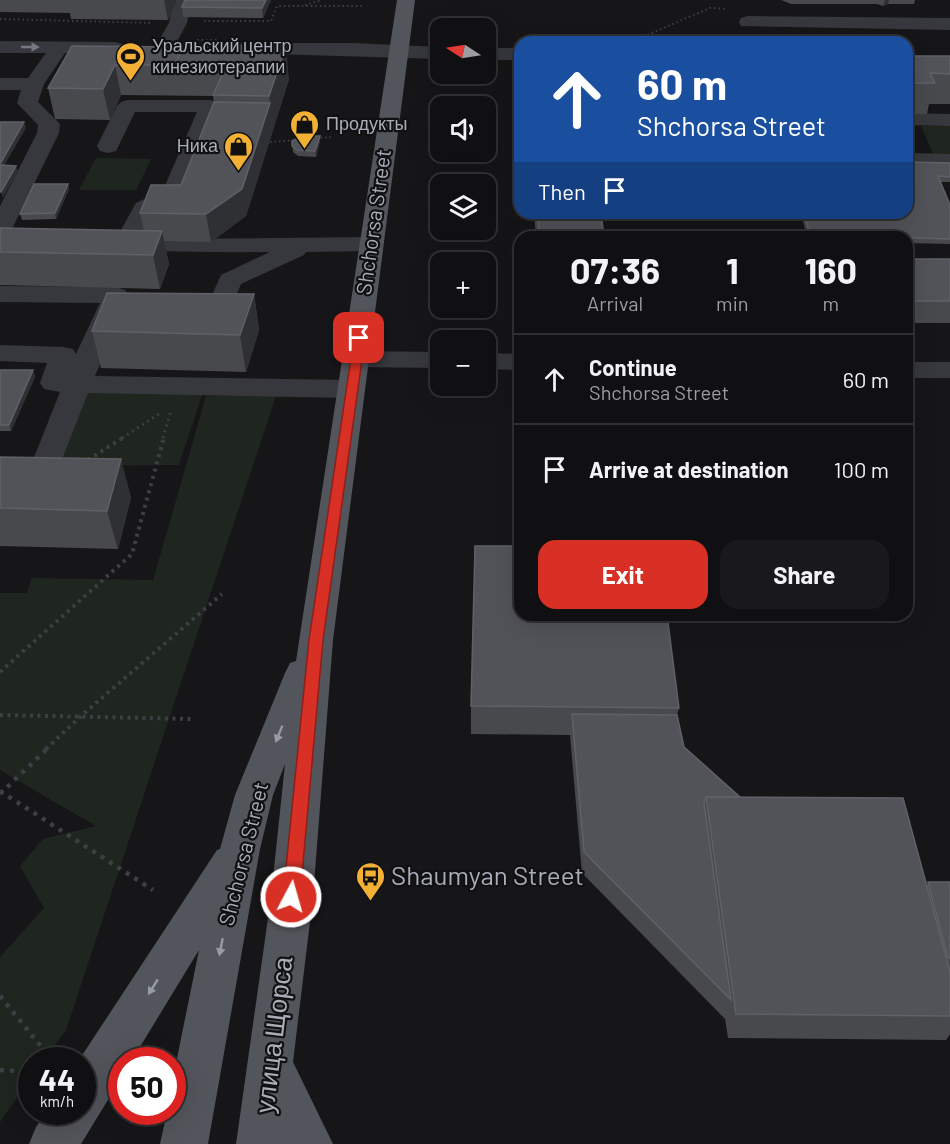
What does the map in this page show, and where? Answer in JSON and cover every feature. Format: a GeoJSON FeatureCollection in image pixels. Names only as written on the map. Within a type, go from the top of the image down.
{"type":"FeatureCollection","features":[{"type":"Feature","properties":{"kind":"main road","name":"Shchorsa Street"},"geometry":{"type":"LineString","coordinates":[[184,1144],[240,849],[254,795],[316,640],[406,0]]}},
{"type":"Feature","properties":{"kind":"main road","name":"улица Щорса"},"geometry":{"type":"LineString","coordinates":[[260,1144],[301,809],[316,640]]}},
{"type":"Feature","properties":{"kind":"main road"},"geometry":{"type":"LineString","coordinates":[[96,1076],[240,849]]}},
{"type":"Feature","properties":{"kind":"main road"},"geometry":{"type":"LineString","coordinates":[[270,1064],[309,1144]]}},
{"type":"Feature","properties":{"kind":"main road"},"geometry":{"type":"LineString","coordinates":[[53,1144],[65,1125]]}},
{"type":"Feature","properties":{"kind":"street"},"geometry":{"type":"LineString","coordinates":[[164,49],[178,23],[183,0]]}},
{"type":"Feature","properties":{"kind":"street"},"geometry":{"type":"LineString","coordinates":[[748,22],[950,24]]}},
{"type":"Feature","properties":{"kind":"street"},"geometry":{"type":"LineString","coordinates":[[0,47],[188,49]]}},
{"type":"Feature","properties":{"kind":"street"},"geometry":{"type":"LineString","coordinates":[[0,230],[25,196],[50,127],[27,103],[34,84],[60,47]]}},
{"type":"Feature","properties":{"kind":"street"},"geometry":{"type":"LineString","coordinates":[[223,49],[430,52]]}},
{"type":"Feature","properties":{"kind":"street"},"geometry":{"type":"LineString","coordinates":[[496,54],[514,54]]}},
{"type":"Feature","properties":{"kind":"street"},"geometry":{"type":"LineString","coordinates":[[0,84],[34,84]]}},
{"type":"Feature","properties":{"kind":"street"},"geometry":{"type":"LineString","coordinates":[[108,146],[128,106],[210,106],[173,194],[144,208],[131,235],[111,242]]}},
{"type":"Feature","properties":{"kind":"street"},"geometry":{"type":"LineString","coordinates":[[913,120],[950,120]]}},
{"type":"Feature","properties":{"kind":"street"},"geometry":{"type":"LineString","coordinates":[[913,160],[950,161]]}},
{"type":"Feature","properties":{"kind":"street"},"geometry":{"type":"LineString","coordinates":[[0,238],[176,246],[370,244]]}},
{"type":"Feature","properties":{"kind":"street"},"geometry":{"type":"LineString","coordinates":[[224,297],[230,280],[308,244]]}},
{"type":"Feature","properties":{"kind":"street"},"geometry":{"type":"LineString","coordinates":[[0,294],[116,295],[77,384],[46,465]]}},
{"type":"Feature","properties":{"kind":"street"},"geometry":{"type":"LineString","coordinates":[[0,353],[63,355],[54,383],[351,389]]}},
{"type":"Feature","properties":{"kind":"street"},"geometry":{"type":"LineString","coordinates":[[355,359],[430,360]]}},
{"type":"Feature","properties":{"kind":"street"},"geometry":{"type":"LineString","coordinates":[[496,361],[514,362]]}},
{"type":"Feature","properties":{"kind":"street"},"geometry":{"type":"LineString","coordinates":[[913,369],[950,370]]}},
{"type":"Feature","properties":{"kind":"path"},"geometry":{"type":"LineString","coordinates":[[302,6],[322,0]]}},
{"type":"Feature","properties":{"kind":"path"},"geometry":{"type":"LineString","coordinates":[[0,19],[178,23],[271,21],[277,6],[362,6]]}},
{"type":"Feature","properties":{"kind":"path"},"geometry":{"type":"LineString","coordinates":[[645,36],[710,8]]}},
{"type":"Feature","properties":{"kind":"path"},"geometry":{"type":"LineString","coordinates":[[312,139],[333,137]]}},
{"type":"Feature","properties":{"kind":"path"},"geometry":{"type":"LineString","coordinates":[[270,142],[302,139]]}},
{"type":"Feature","properties":{"kind":"path"},"geometry":{"type":"LineString","coordinates":[[0,672],[132,554],[172,406],[88,460]]}},
{"type":"Feature","properties":{"kind":"path"},"geometry":{"type":"LineString","coordinates":[[153,890],[1,792],[81,716],[222,594]]}},
{"type":"Feature","properties":{"kind":"path"},"geometry":{"type":"LineString","coordinates":[[0,715],[194,719]]}},
{"type":"Feature","properties":{"kind":"path"},"geometry":{"type":"LineString","coordinates":[[0,996],[41,1047]]}},
{"type":"Feature","properties":{"kind":"path"},"geometry":{"type":"LineString","coordinates":[[0,1071],[18,1072]]}},
{"type":"Feature","properties":{"kind":"shaded area"},"geometry":{"type":"Polygon","coordinates":[[[921,126],[950,126],[950,157],[934,156],[921,126]]]}},
{"type":"Feature","properties":{"kind":"shaded area"},"geometry":{"type":"Polygon","coordinates":[[[96,158],[151,159],[136,190],[79,190],[96,158]]]}},
{"type":"Feature","properties":{"kind":"shaded area"},"geometry":{"type":"Polygon","coordinates":[[[81,388],[203,392],[179,465],[52,466],[81,388]]]}},
{"type":"Feature","properties":{"kind":"shaded area"},"geometry":{"type":"Polygon","coordinates":[[[206,396],[276,396],[66,1030],[54,1047],[18,1047],[18,1096],[0,1122],[0,957],[44,908],[20,866],[43,839],[96,826],[0,770],[0,593],[27,593],[32,578],[153,580],[206,396]]]}},
{"type":"Feature","properties":{"kind":"building"},"geometry":{"type":"Polygon","coordinates":[[[185,0],[266,0],[262,8],[182,7],[185,0]]]}},
{"type":"Feature","properties":{"kind":"building"},"geometry":{"type":"Polygon","coordinates":[[[183,45],[286,46],[269,96],[213,95],[227,64],[176,63],[183,45]]]}},
{"type":"Feature","properties":{"kind":"building"},"geometry":{"type":"Polygon","coordinates":[[[72,46],[182,47],[176,65],[115,65],[103,89],[48,88],[72,46]]]}},
{"type":"Feature","properties":{"kind":"building"},"geometry":{"type":"Polygon","coordinates":[[[913,56],[950,56],[950,74],[930,73],[935,83],[913,83],[913,56]]]}},
{"type":"Feature","properties":{"kind":"building"},"geometry":{"type":"Polygon","coordinates":[[[214,102],[270,103],[242,189],[206,214],[140,213],[151,185],[181,185],[214,102]]]}},
{"type":"Feature","properties":{"kind":"building"},"geometry":{"type":"Polygon","coordinates":[[[0,122],[24,122],[0,164],[0,122]]]}},
{"type":"Feature","properties":{"kind":"building"},"geometry":{"type":"Polygon","coordinates":[[[303,136],[320,136],[315,151],[297,150],[292,146],[292,141],[303,136]]]}},
{"type":"Feature","properties":{"kind":"building"},"geometry":{"type":"Polygon","coordinates":[[[913,162],[950,163],[950,177],[938,176],[950,205],[950,239],[913,238],[913,231],[809,231],[806,219],[913,219],[913,162]]]}},
{"type":"Feature","properties":{"kind":"building"},"geometry":{"type":"Polygon","coordinates":[[[0,165],[16,166],[1,192],[0,192],[0,165]]]}},
{"type":"Feature","properties":{"kind":"building"},"geometry":{"type":"Polygon","coordinates":[[[34,184],[68,184],[55,213],[20,214],[34,184]]]}},
{"type":"Feature","properties":{"kind":"building"},"geometry":{"type":"Polygon","coordinates":[[[538,219],[602,219],[603,231],[539,231],[538,219]]]}},
{"type":"Feature","properties":{"kind":"building"},"geometry":{"type":"Polygon","coordinates":[[[0,228],[162,231],[153,255],[0,252],[0,228]]]}},
{"type":"Feature","properties":{"kind":"building"},"geometry":{"type":"Polygon","coordinates":[[[913,259],[950,259],[950,301],[913,301],[913,259]]]}},
{"type":"Feature","properties":{"kind":"building"},"geometry":{"type":"Polygon","coordinates":[[[107,293],[254,294],[240,335],[92,331],[107,293]]]}},
{"type":"Feature","properties":{"kind":"building"},"geometry":{"type":"Polygon","coordinates":[[[0,370],[33,370],[9,425],[0,425],[0,370]]]}},
{"type":"Feature","properties":{"kind":"building"},"geometry":{"type":"Polygon","coordinates":[[[0,457],[121,459],[107,511],[0,508],[0,457]]]}},
{"type":"Feature","properties":{"kind":"building"},"geometry":{"type":"Polygon","coordinates":[[[475,546],[514,546],[514,621],[668,621],[679,708],[471,706],[475,546]]]}},
{"type":"Feature","properties":{"kind":"building"},"geometry":{"type":"Polygon","coordinates":[[[572,714],[677,715],[684,747],[740,797],[706,797],[704,803],[731,1000],[584,852],[572,714]]]}},
{"type":"Feature","properties":{"kind":"building"},"geometry":{"type":"Polygon","coordinates":[[[706,797],[903,798],[950,972],[950,1016],[736,1014],[706,797]]]}},
{"type":"Feature","properties":{"kind":"building"},"geometry":{"type":"Polygon","coordinates":[[[928,882],[950,882],[950,958],[948,958],[928,882]]]}},
{"type":"Feature","properties":{"kind":"place","name":"Уральский центр кинезиотерапии"},"geometry":{"type":"Point","coordinates":[131,82]}},
{"type":"Feature","properties":{"kind":"place","name":"Продукты"},"geometry":{"type":"Point","coordinates":[305,150]}},
{"type":"Feature","properties":{"kind":"place","name":"Ника"},"geometry":{"type":"Point","coordinates":[239,172]}},
{"type":"Feature","properties":{"kind":"place","name":"Shaumyan Street"},"geometry":{"type":"Point","coordinates":[370,902]}},
{"type":"Feature","properties":{"kind":"route"},"geometry":{"type":"LineString","coordinates":[[291,897],[316,640],[359,338]]}}]}
